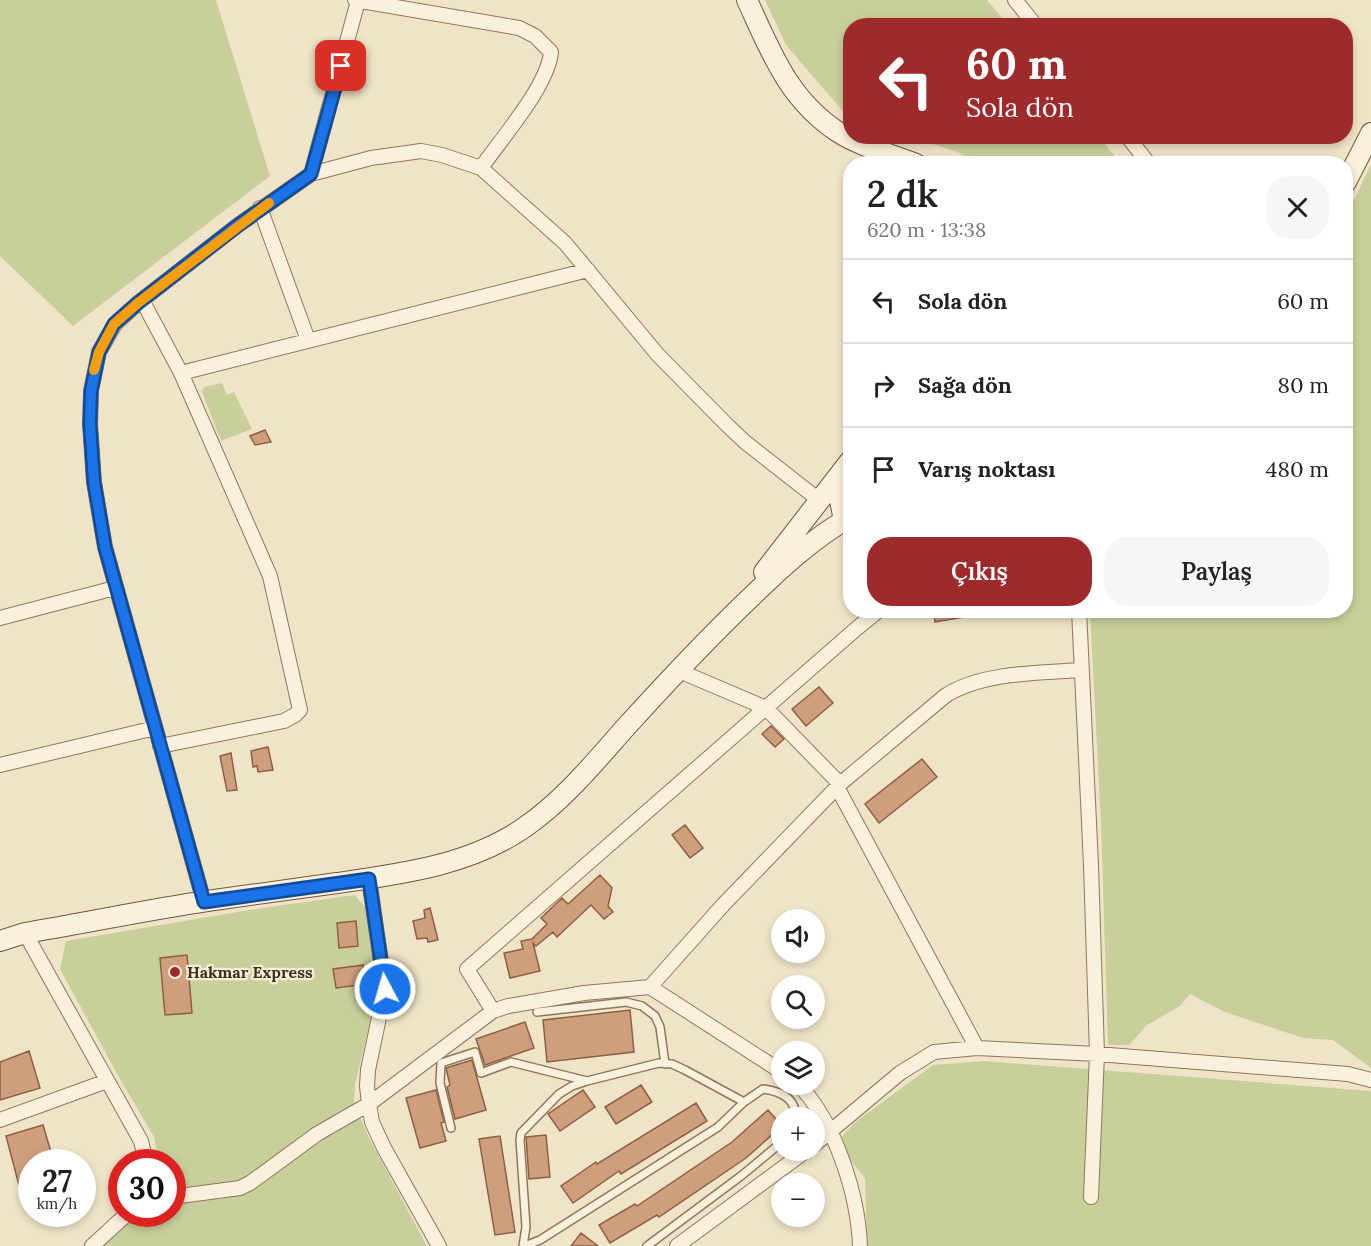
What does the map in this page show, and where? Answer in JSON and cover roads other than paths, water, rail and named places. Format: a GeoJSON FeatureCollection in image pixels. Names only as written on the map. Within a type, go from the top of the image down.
{"type":"FeatureCollection","features":[{"type":"Feature","properties":{"kind":"main road"},"geometry":{"type":"LineString","coordinates":[[747,0],[786,81],[802,102],[843,134]]}},
{"type":"Feature","properties":{"kind":"main road"},"geometry":{"type":"LineString","coordinates":[[1353,168],[1371,133]]}},
{"type":"Feature","properties":{"kind":"main road"},"geometry":{"type":"LineString","coordinates":[[864,144],[895,156]]}},
{"type":"Feature","properties":{"kind":"main road"},"geometry":{"type":"LineString","coordinates":[[730,617],[843,471]]}},
{"type":"Feature","properties":{"kind":"main road"},"geometry":{"type":"LineString","coordinates":[[843,476],[838,491],[843,507]]}},
{"type":"Feature","properties":{"kind":"main road"},"geometry":{"type":"LineString","coordinates":[[0,941],[25,933],[204,902],[369,879],[433,866],[465,857],[501,842],[552,807],[677,670],[730,617],[803,549],[843,521]]}},
{"type":"Feature","properties":{"kind":"street"},"geometry":{"type":"LineString","coordinates":[[1015,0],[1030,18]]}},
{"type":"Feature","properties":{"kind":"street"},"geometry":{"type":"LineString","coordinates":[[311,174],[357,1],[519,28],[535,36],[551,52],[550,64],[543,81],[481,168]]}},
{"type":"Feature","properties":{"kind":"street"},"geometry":{"type":"LineString","coordinates":[[1133,144],[1143,156]]}},
{"type":"Feature","properties":{"kind":"street"},"geometry":{"type":"LineString","coordinates":[[204,902],[105,547],[94,482],[90,424],[91,391],[99,352],[114,324],[260,208],[311,174],[371,158],[421,151],[442,155],[481,168],[565,243],[658,355],[745,442],[819,500]]}},
{"type":"Feature","properties":{"kind":"street"},"geometry":{"type":"LineString","coordinates":[[260,208],[308,340]]}},
{"type":"Feature","properties":{"kind":"street"},"geometry":{"type":"LineString","coordinates":[[181,373],[588,270]]}},
{"type":"Feature","properties":{"kind":"street"},"geometry":{"type":"LineString","coordinates":[[142,300],[181,373],[270,576],[300,710],[296,715],[284,721],[160,746]]}},
{"type":"Feature","properties":{"kind":"street"},"geometry":{"type":"LineString","coordinates":[[0,618],[115,588]]}},
{"type":"Feature","properties":{"kind":"street"},"geometry":{"type":"LineString","coordinates":[[493,1011],[467,969],[870,618]]}},
{"type":"Feature","properties":{"kind":"street"},"geometry":{"type":"LineString","coordinates":[[1079,618],[1091,865],[1096,1054],[1091,1197]]}},
{"type":"Feature","properties":{"kind":"street"},"geometry":{"type":"LineString","coordinates":[[677,670],[766,708],[838,785],[976,1048]]}},
{"type":"Feature","properties":{"kind":"street"},"geometry":{"type":"LineString","coordinates":[[650,987],[723,905],[838,785],[945,696],[974,682],[1082,670]]}},
{"type":"Feature","properties":{"kind":"street"},"geometry":{"type":"LineString","coordinates":[[0,765],[155,728]]}},
{"type":"Feature","properties":{"kind":"street"},"geometry":{"type":"LineString","coordinates":[[369,879],[385,989],[368,1070],[367,1086],[372,1122],[384,1148],[439,1246]]}},
{"type":"Feature","properties":{"kind":"street"},"geometry":{"type":"LineString","coordinates":[[25,933],[141,1141],[143,1149]]}},
{"type":"Feature","properties":{"kind":"street"},"geometry":{"type":"LineString","coordinates":[[186,1195],[240,1188],[250,1183],[317,1134],[369,1104],[493,1011],[508,1006],[584,993],[650,987],[771,1065]]}},
{"type":"Feature","properties":{"kind":"street"},"geometry":{"type":"LineString","coordinates":[[825,1137],[900,1073],[934,1052],[976,1048],[1096,1054],[1348,1074],[1371,1080]]}},
{"type":"Feature","properties":{"kind":"street"},"geometry":{"type":"LineString","coordinates":[[0,1120],[107,1081]]}},
{"type":"Feature","properties":{"kind":"street"},"geometry":{"type":"LineString","coordinates":[[807,1095],[830,1134],[852,1190],[860,1246]]}},
{"type":"Feature","properties":{"kind":"street"},"geometry":{"type":"LineString","coordinates":[[677,1246],[792,1161]]}},
{"type":"Feature","properties":{"kind":"street"},"geometry":{"type":"LineString","coordinates":[[92,1246],[113,1227]]}},
{"type":"Feature","properties":{"kind":"lane"},"geometry":{"type":"LineString","coordinates":[[537,1012],[626,1002],[642,1006],[655,1016],[660,1027],[665,1064]]}},
{"type":"Feature","properties":{"kind":"lane"},"geometry":{"type":"LineString","coordinates":[[451,1128],[440,1083],[441,1063],[475,1052],[481,1073],[511,1062],[587,1081]]}},
{"type":"Feature","properties":{"kind":"lane"},"geometry":{"type":"LineString","coordinates":[[744,1102],[672,1064],[659,1063],[587,1081],[559,1094],[521,1133],[519,1140],[526,1227],[524,1246],[540,1240],[718,1127],[744,1102],[763,1089],[774,1090],[785,1095],[794,1107]]}},
{"type":"Feature","properties":{"kind":"lane"},"geometry":{"type":"LineString","coordinates":[[647,1246],[771,1152]]}},
{"type":"Feature","properties":{"kind":"place","name":"Hakmar Express"},"geometry":{"type":"Point","coordinates":[175,972]}}]}
